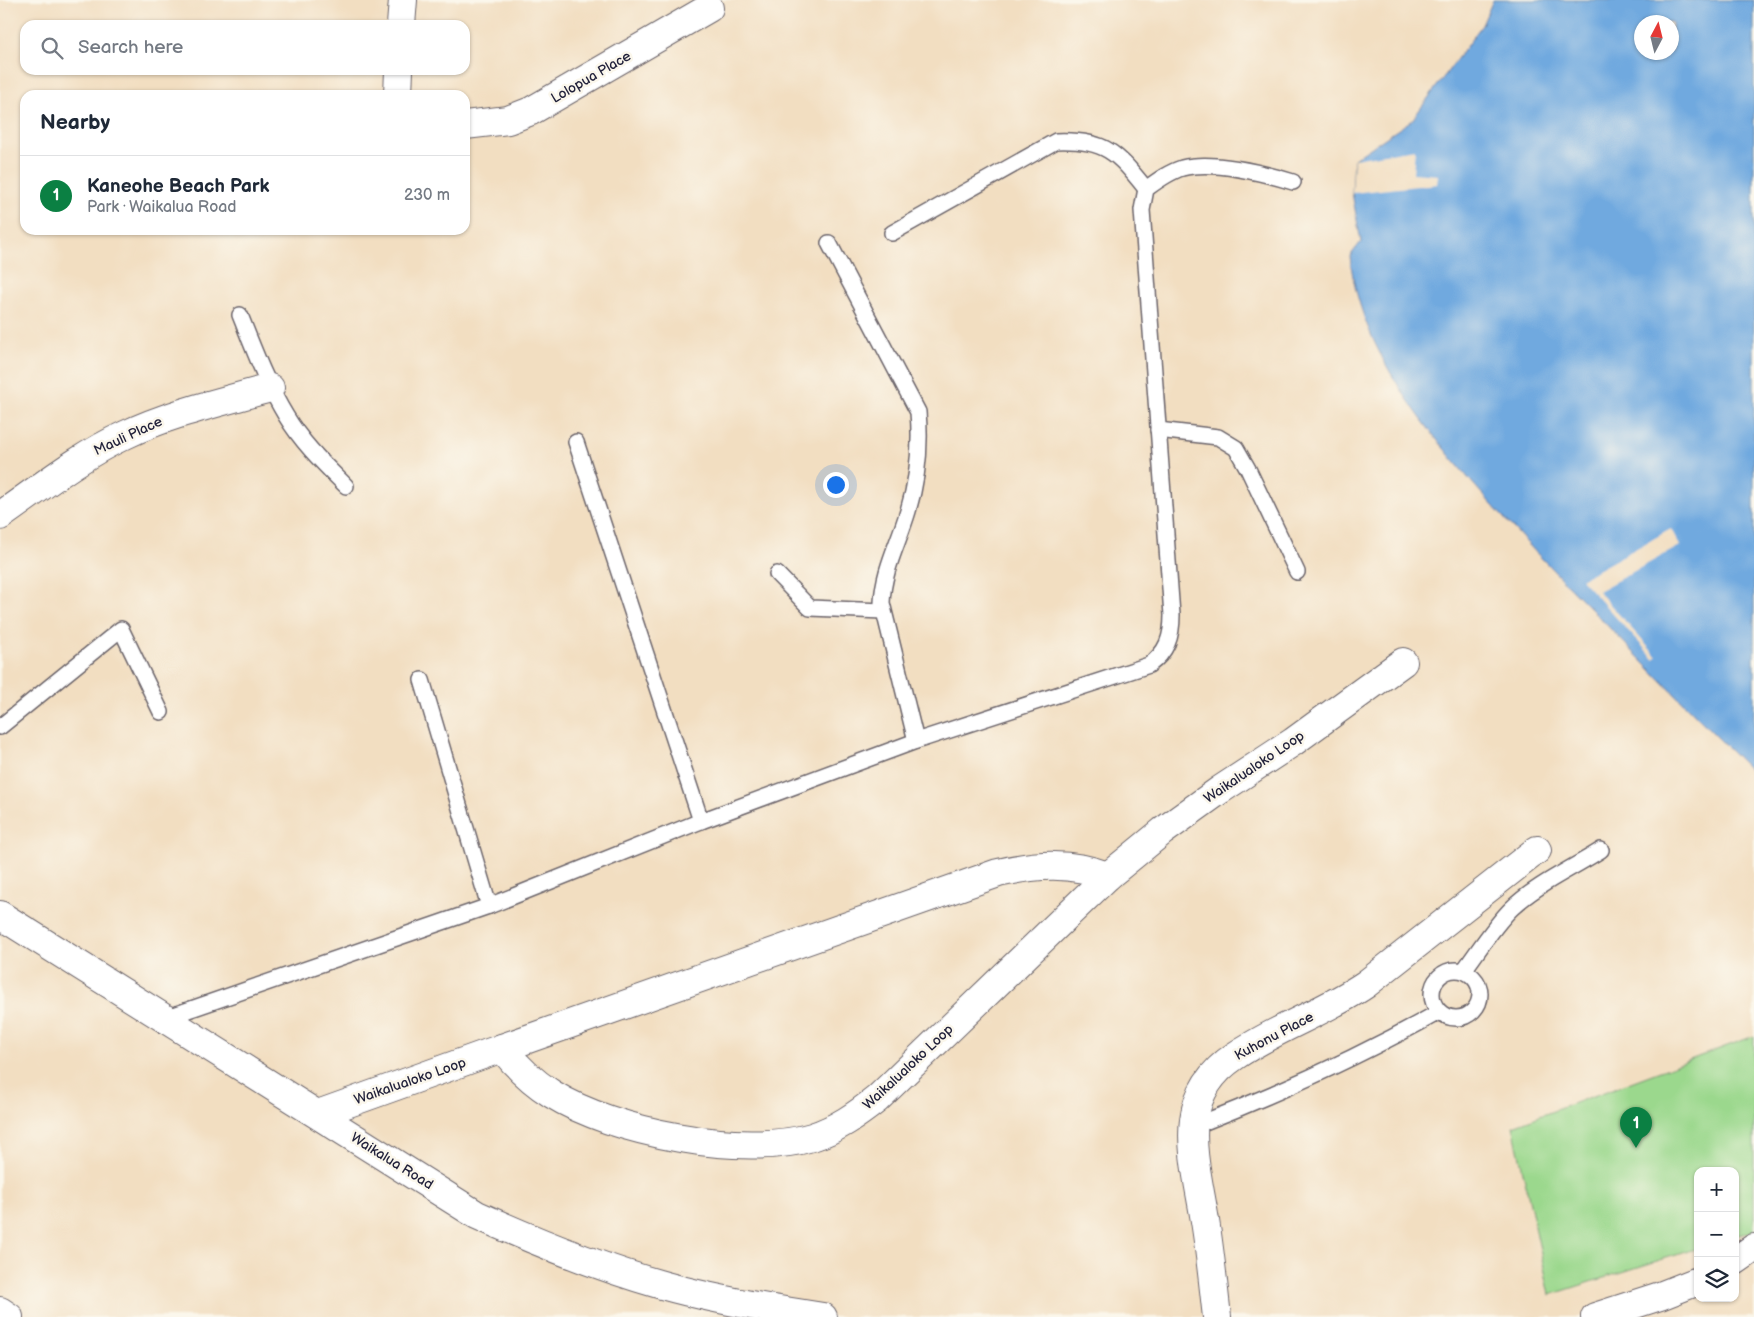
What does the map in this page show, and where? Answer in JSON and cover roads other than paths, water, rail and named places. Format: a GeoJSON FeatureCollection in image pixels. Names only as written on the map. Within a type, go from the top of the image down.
{"type":"FeatureCollection","features":[{"type":"Feature","properties":{"kind":"street"},"geometry":{"type":"LineString","coordinates":[[401,20],[403,0]]}},
{"type":"Feature","properties":{"kind":"street","name":"Lolopua Place"},"geometry":{"type":"LineString","coordinates":[[470,124],[508,120],[531,111],[710,8]]}},
{"type":"Feature","properties":{"kind":"street"},"geometry":{"type":"LineString","coordinates":[[398,90],[399,75]]}},
{"type":"Feature","properties":{"kind":"street","name":"Mauli Place"},"geometry":{"type":"LineString","coordinates":[[0,516],[94,451],[124,435],[158,420],[270,388]]}},
{"type":"Feature","properties":{"kind":"street","name":"Waikalualoko Loop"},"geometry":{"type":"LineString","coordinates":[[502,1048],[520,1070],[554,1095],[572,1105],[626,1125],[661,1134],[727,1144],[786,1142],[811,1137],[835,1128],[877,1099],[1108,876],[1211,796],[1293,742],[1403,662]]}},
{"type":"Feature","properties":{"kind":"street","name":"Kuhonu Place"},"geometry":{"type":"LineString","coordinates":[[1217,1317],[1209,1242],[1192,1146],[1192,1127],[1202,1092],[1223,1065],[1237,1054],[1338,1002],[1366,984],[1536,850]]}},
{"type":"Feature","properties":{"kind":"street","name":"Waikalualoko Loop"},"geometry":{"type":"LineString","coordinates":[[318,1114],[998,873],[1028,867],[1059,865],[1091,869],[1108,876]]}},
{"type":"Feature","properties":{"kind":"street","name":"Waikalua Road"},"geometry":{"type":"LineString","coordinates":[[0,915],[477,1214],[540,1243],[606,1268],[663,1285],[721,1300],[823,1317]]}},
{"type":"Feature","properties":{"kind":"street"},"geometry":{"type":"LineString","coordinates":[[1739,1258],[1754,1248]]}},
{"type":"Feature","properties":{"kind":"street"},"geometry":{"type":"LineString","coordinates":[[1595,1317],[1625,1313],[1694,1283]]}},
{"type":"Feature","properties":{"kind":"street"},"geometry":{"type":"LineString","coordinates":[[0,1311],[9,1317]]}},
{"type":"Feature","properties":{"kind":"lane"},"geometry":{"type":"LineString","coordinates":[[892,233],[1056,141],[1080,140],[1113,153],[1120,157],[1146,189]]}},
{"type":"Feature","properties":{"kind":"lane"},"geometry":{"type":"LineString","coordinates":[[166,1018],[489,906],[701,821],[916,741],[1149,665],[1160,656],[1168,643],[1172,630],[1172,615],[1142,210],[1146,189],[1163,177],[1182,168],[1200,166],[1266,175],[1293,182]]}},
{"type":"Feature","properties":{"kind":"lane"},"geometry":{"type":"LineString","coordinates":[[829,242],[918,412],[920,439],[916,479],[908,511],[882,582],[883,611],[916,741]]}},
{"type":"Feature","properties":{"kind":"lane"},"geometry":{"type":"LineString","coordinates":[[240,316],[270,388],[305,444],[346,486]]}},
{"type":"Feature","properties":{"kind":"lane"},"geometry":{"type":"LineString","coordinates":[[1158,430],[1218,437],[1236,448],[1297,572]]}},
{"type":"Feature","properties":{"kind":"lane"},"geometry":{"type":"LineString","coordinates":[[576,442],[701,821]]}},
{"type":"Feature","properties":{"kind":"lane"},"geometry":{"type":"LineString","coordinates":[[777,574],[810,608],[883,611]]}},
{"type":"Feature","properties":{"kind":"lane"},"geometry":{"type":"LineString","coordinates":[[0,727],[121,629],[161,712]]}},
{"type":"Feature","properties":{"kind":"lane"},"geometry":{"type":"LineString","coordinates":[[422,680],[489,906]]}},
{"type":"Feature","properties":{"kind":"lane"},"geometry":{"type":"LineString","coordinates":[[1464,970],[1492,931],[1512,908],[1524,898],[1601,850]]}},
{"type":"Feature","properties":{"kind":"lane"},"geometry":{"type":"LineString","coordinates":[[1464,970],[1472,975],[1478,983],[1481,993],[1479,1002],[1474,1010],[1466,1016],[1457,1018],[1447,1017],[1439,1012],[1431,995],[1437,977],[1445,971],[1464,970]]}},
{"type":"Feature","properties":{"kind":"lane"},"geometry":{"type":"LineString","coordinates":[[1192,1127],[1267,1098],[1332,1068],[1439,1012]]}},
{"type":"Feature","properties":{"kind":"water"},"geometry":{"type":"Polygon","coordinates":[[[1493,0],[1754,0],[1754,774],[1564,582],[1476,487],[1413,408],[1379,351],[1365,321],[1356,289],[1350,256],[1361,242],[1352,193],[1354,159],[1412,120],[1482,25],[1493,0]]]}},
{"type":"Feature","properties":{"kind":"place","name":"Kaneohe Beach Park"},"geometry":{"type":"Point","coordinates":[1636,1148]}}]}
